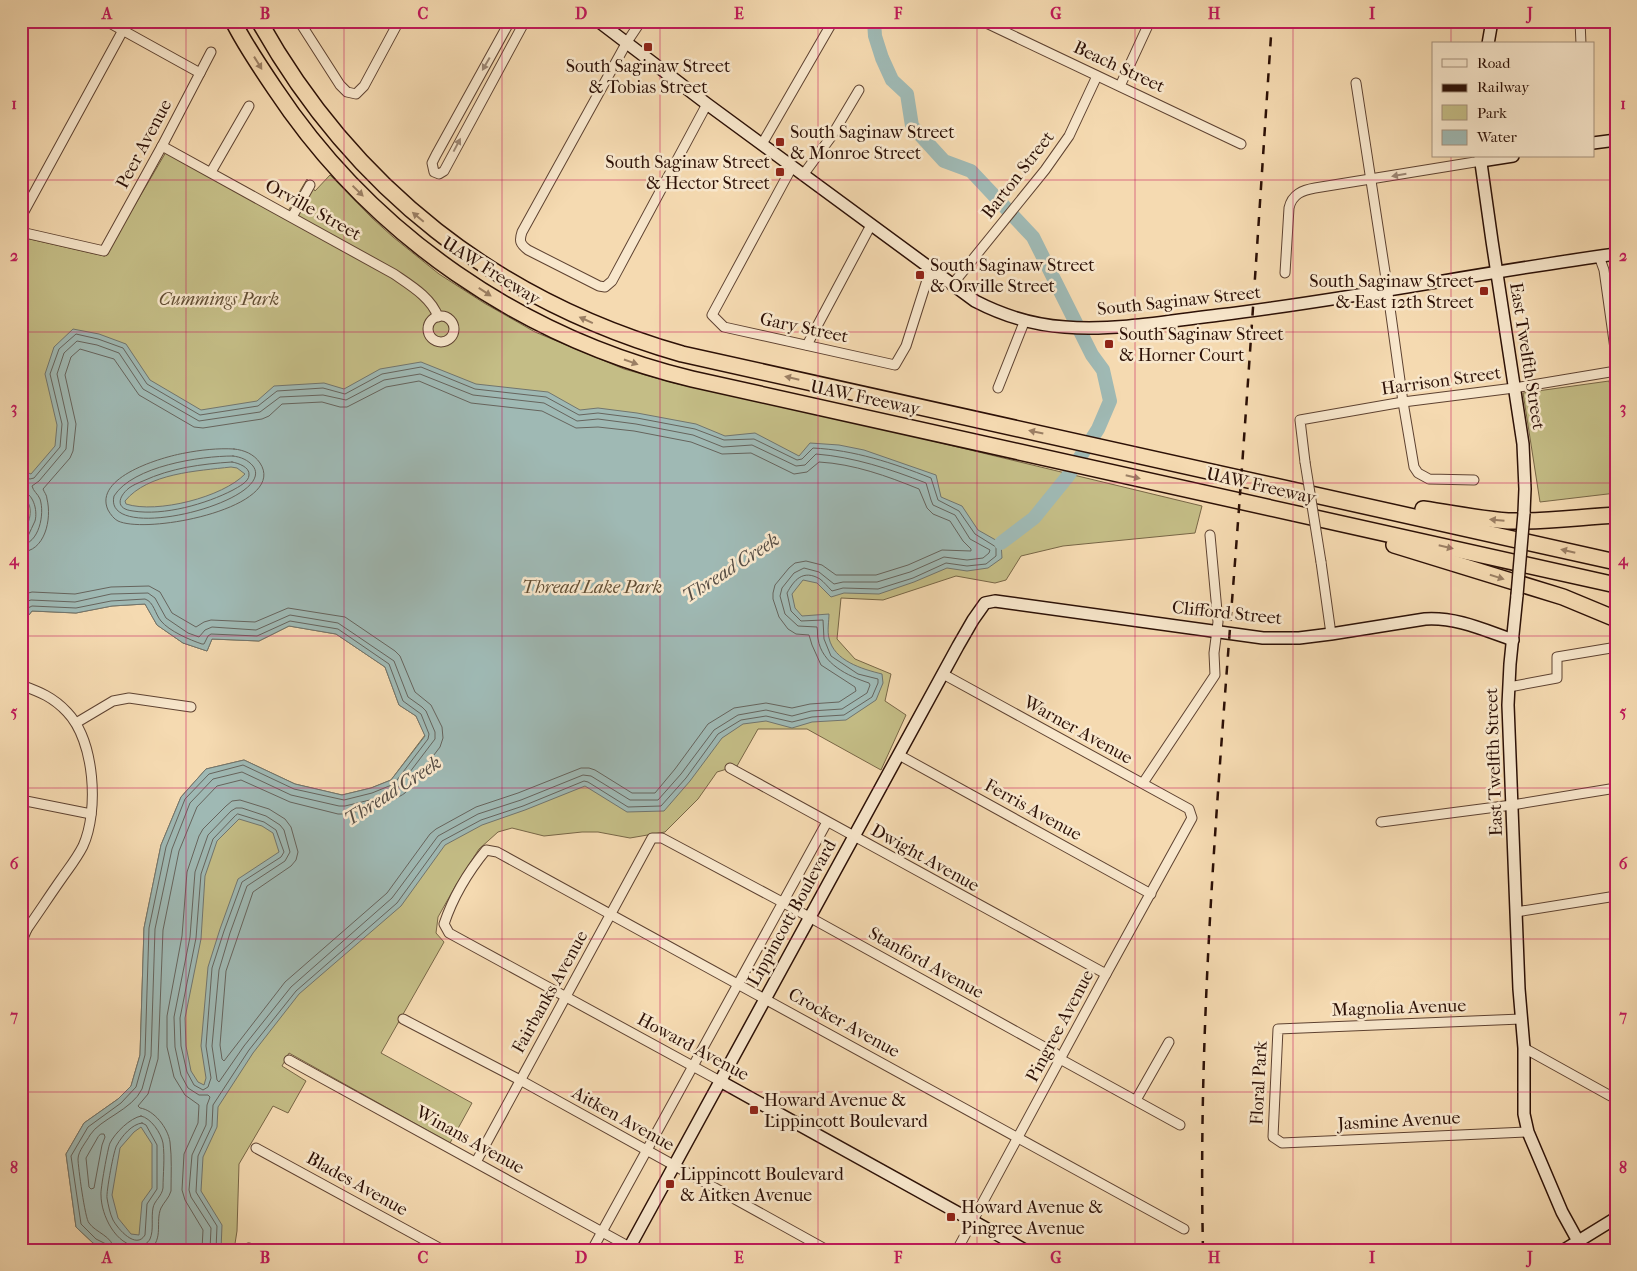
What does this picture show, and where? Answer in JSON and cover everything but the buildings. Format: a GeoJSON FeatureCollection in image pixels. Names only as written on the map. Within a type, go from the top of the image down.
{"type":"FeatureCollection","features":[{"type":"Feature","properties":{"kind":"highway","name":"UAW Freeway"},"geometry":{"type":"LineString","coordinates":[[233,21],[285,104],[307,134],[351,185],[398,228],[435,258],[494,298],[531,319],[595,349],[658,370],[1616,585]]}},
{"type":"Feature","properties":{"kind":"highway","name":"UAW Freeway"},"geometry":{"type":"LineString","coordinates":[[259,21],[285,64],[316,109],[342,142],[412,212],[469,256],[512,283],[543,300],[619,334],[682,354],[1616,562]]}},
{"type":"Feature","properties":{"kind":"highway"},"geometry":{"type":"LineString","coordinates":[[1297,491],[1458,516],[1508,521],[1616,515]]}},
{"type":"Feature","properties":{"kind":"highway"},"geometry":{"type":"LineString","coordinates":[[1283,510],[1563,597],[1614,618]]}},
{"type":"Feature","properties":{"kind":"street"},"geometry":{"type":"LineString","coordinates":[[21,32],[27,21]]}},
{"type":"Feature","properties":{"kind":"street"},"geometry":{"type":"LineString","coordinates":[[106,21],[200,73]]}},
{"type":"Feature","properties":{"kind":"street"},"geometry":{"type":"LineString","coordinates":[[21,217],[128,21]]}},
{"type":"Feature","properties":{"kind":"street"},"geometry":{"type":"LineString","coordinates":[[299,21],[340,85],[347,92],[356,94],[364,86],[400,21]]}},
{"type":"Feature","properties":{"kind":"street"},"geometry":{"type":"LineString","coordinates":[[510,21],[432,163],[434,172],[439,174],[444,171],[525,21]]}},
{"type":"Feature","properties":{"kind":"street","name":"South Saginaw Street"},"geometry":{"type":"LineString","coordinates":[[598,21],[952,285],[975,301],[1025,320],[1064,327],[1097,328],[1252,311],[1616,254]]}},
{"type":"Feature","properties":{"kind":"street"},"geometry":{"type":"LineString","coordinates":[[641,21],[627,42],[522,232],[519,239],[521,244],[528,250],[599,286],[605,287],[612,281],[707,104]]}},
{"type":"Feature","properties":{"kind":"street"},"geometry":{"type":"LineString","coordinates":[[762,144],[834,21]]}},
{"type":"Feature","properties":{"kind":"street","name":"Beach Street"},"geometry":{"type":"LineString","coordinates":[[982,21],[1241,144]]}},
{"type":"Feature","properties":{"kind":"street"},"geometry":{"type":"LineString","coordinates":[[1120,86],[1150,21]]}},
{"type":"Feature","properties":{"kind":"street"},"geometry":{"type":"LineString","coordinates":[[1488,42],[1492,21]]}},
{"type":"Feature","properties":{"kind":"street"},"geometry":{"type":"LineString","coordinates":[[1580,21],[1582,42]]}},
{"type":"Feature","properties":{"kind":"street","name":"Peer Avenue"},"geometry":{"type":"LineString","coordinates":[[21,232],[104,250],[162,146],[211,52]]}},
{"type":"Feature","properties":{"kind":"street","name":"Barton Street"},"geometry":{"type":"LineString","coordinates":[[952,285],[1045,170],[1069,136],[1097,76]]}},
{"type":"Feature","properties":{"kind":"street"},"geometry":{"type":"LineString","coordinates":[[1356,83],[1414,466],[1418,473],[1429,479],[1474,480]]}},
{"type":"Feature","properties":{"kind":"street"},"geometry":{"type":"LineString","coordinates":[[475,84],[487,91]]}},
{"type":"Feature","properties":{"kind":"street"},"geometry":{"type":"LineString","coordinates":[[803,175],[831,136],[859,90]]}},
{"type":"Feature","properties":{"kind":"street"},"geometry":{"type":"LineString","coordinates":[[211,172],[249,106]]}},
{"type":"Feature","properties":{"kind":"street"},"geometry":{"type":"LineString","coordinates":[[1594,143],[1616,140]]}},
{"type":"Feature","properties":{"kind":"street","name":"Orville Street"},"geometry":{"type":"LineString","coordinates":[[162,146],[394,274],[419,292],[436,311],[438,317]]}},
{"type":"Feature","properties":{"kind":"street"},"geometry":{"type":"LineString","coordinates":[[1286,273],[1289,208],[1293,198],[1305,190],[1481,159]]}},
{"type":"Feature","properties":{"kind":"street","name":"East Twelfth Street"},"geometry":{"type":"LineString","coordinates":[[1481,159],[1524,464],[1524,513],[1509,687],[1519,989],[1524,1048],[1524,1114],[1528,1132],[1562,1212],[1578,1241]]}},
{"type":"Feature","properties":{"kind":"street","name":"Gary Street"},"geometry":{"type":"LineString","coordinates":[[792,166],[712,315],[724,327],[895,365],[906,346],[932,270]]}},
{"type":"Feature","properties":{"kind":"street"},"geometry":{"type":"LineString","coordinates":[[292,217],[310,185]]}},
{"type":"Feature","properties":{"kind":"street"},"geometry":{"type":"LineString","coordinates":[[807,345],[871,225]]}},
{"type":"Feature","properties":{"kind":"street"},"geometry":{"type":"LineString","coordinates":[[1599,256],[1604,270],[1616,356]]}},
{"type":"Feature","properties":{"kind":"street"},"geometry":{"type":"LineString","coordinates":[[998,388],[1025,320]]}},
{"type":"Feature","properties":{"kind":"street","name":"Harrison Street"},"geometry":{"type":"LineString","coordinates":[[1331,634],[1300,420],[1403,402],[1514,388],[1616,372]]}},
{"type":"Feature","properties":{"kind":"street"},"geometry":{"type":"LineString","coordinates":[[1143,784],[1215,675],[1214,653],[1218,622],[1210,535]]}},
{"type":"Feature","properties":{"kind":"street","name":"Clifford Street"},"geometry":{"type":"LineString","coordinates":[[995,601],[1263,638],[1299,638],[1436,618],[1455,620],[1513,640]]}},
{"type":"Feature","properties":{"kind":"street","name":"Lippincott Boulevard"},"geometry":{"type":"LineString","coordinates":[[631,1249],[765,998],[973,620],[985,604],[995,601]]}},
{"type":"Feature","properties":{"kind":"street"},"geometry":{"type":"LineString","coordinates":[[1509,687],[1557,678],[1557,657],[1611,648],[1616,650]]}},
{"type":"Feature","properties":{"kind":"street","name":"Warner Avenue"},"geometry":{"type":"LineString","coordinates":[[943,674],[1189,809],[1192,818]]}},
{"type":"Feature","properties":{"kind":"street"},"geometry":{"type":"LineString","coordinates":[[21,685],[47,695],[67,711],[76,723],[92,770],[91,814],[83,845],[24,931],[21,943]]}},
{"type":"Feature","properties":{"kind":"street"},"geometry":{"type":"LineString","coordinates":[[76,723],[114,701],[129,698],[192,707]]}},
{"type":"Feature","properties":{"kind":"street","name":"Ferris Avenue"},"geometry":{"type":"LineString","coordinates":[[899,755],[1151,894]]}},
{"type":"Feature","properties":{"kind":"street","name":"Dwight Avenue"},"geometry":{"type":"LineString","coordinates":[[730,768],[1106,974]]}},
{"type":"Feature","properties":{"kind":"street"},"geometry":{"type":"LineString","coordinates":[[1381,822],[1512,805],[1616,788]]}},
{"type":"Feature","properties":{"kind":"street"},"geometry":{"type":"LineString","coordinates":[[21,800],[91,814]]}},
{"type":"Feature","properties":{"kind":"street","name":"Pingree Avenue"},"geometry":{"type":"LineString","coordinates":[[957,1250],[1192,818]]}},
{"type":"Feature","properties":{"kind":"street","name":"Lippincott Boulevard"},"geometry":{"type":"LineString","coordinates":[[592,1250],[827,822]]}},
{"type":"Feature","properties":{"kind":"street","name":"Stanford Avenue"},"geometry":{"type":"LineString","coordinates":[[652,838],[662,838],[782,902],[1055,1053],[1060,1059],[1180,1125]]}},
{"type":"Feature","properties":{"kind":"street","name":"Fairbanks Avenue"},"geometry":{"type":"LineString","coordinates":[[476,1162],[652,838]]}},
{"type":"Feature","properties":{"kind":"street","name":"Crocker Avenue"},"geometry":{"type":"LineString","coordinates":[[449,933],[444,924],[451,903],[486,850],[497,852],[1184,1229]]}},
{"type":"Feature","properties":{"kind":"street"},"geometry":{"type":"LineString","coordinates":[[1516,912],[1616,896]]}},
{"type":"Feature","properties":{"kind":"street","name":"Howard Avenue"},"geometry":{"type":"LineString","coordinates":[[449,933],[974,1220],[1025,1250]]}},
{"type":"Feature","properties":{"kind":"street","name":"Aitken Avenue"},"geometry":{"type":"LineString","coordinates":[[403,1019],[520,1080],[827,1250]]}},
{"type":"Feature","properties":{"kind":"street","name":"Magnolia Avenue"},"geometry":{"type":"LineString","coordinates":[[1278,1029],[1521,1019]]}},
{"type":"Feature","properties":{"kind":"street","name":"Floral Park"},"geometry":{"type":"LineString","coordinates":[[1273,1138],[1278,1029]]}},
{"type":"Feature","properties":{"kind":"street"},"geometry":{"type":"LineString","coordinates":[[1136,1100],[1169,1042]]}},
{"type":"Feature","properties":{"kind":"street"},"geometry":{"type":"LineString","coordinates":[[1524,1048],[1616,1098]]}},
{"type":"Feature","properties":{"kind":"street","name":"Winans Avenue"},"geometry":{"type":"LineString","coordinates":[[289,1060],[631,1249]]}},
{"type":"Feature","properties":{"kind":"street","name":"Jasmine Avenue"},"geometry":{"type":"LineString","coordinates":[[1273,1138],[1282,1143],[1528,1132]]}},
{"type":"Feature","properties":{"kind":"street","name":"Blades Avenue"},"geometry":{"type":"LineString","coordinates":[[256,1148],[443,1250]]}},
{"type":"Feature","properties":{"kind":"street"},"geometry":{"type":"LineString","coordinates":[[1564,1250],[1616,1218]]}},
{"type":"Feature","properties":{"kind":"green space","name":"Thread Lake Park"},"geometry":{"type":"Polygon","coordinates":[[[166,152],[284,218],[307,179],[315,191],[330,175],[372,218],[439,274],[484,303],[535,332],[624,369],[674,383],[879,428],[1202,506],[1195,533],[1063,546],[1021,556],[1006,580],[995,583],[956,576],[883,600],[841,598],[837,639],[855,659],[891,674],[885,701],[906,715],[881,770],[807,729],[758,729],[737,766],[717,772],[698,799],[665,832],[630,838],[598,832],[544,836],[512,828],[498,832],[479,849],[438,917],[436,933],[444,942],[381,1053],[472,1103],[450,1143],[289,1053],[282,1066],[306,1081],[288,1113],[273,1106],[239,1164],[237,1231],[234,1250],[107,1250],[93,1243],[76,1227],[66,1154],[84,1123],[118,1099],[131,1086],[140,1055],[144,928],[161,845],[181,797],[206,769],[244,760],[295,784],[342,795],[371,788],[391,780],[425,735],[416,716],[399,705],[385,667],[336,634],[289,626],[259,641],[212,639],[207,651],[183,643],[157,625],[145,604],[112,606],[76,613],[32,611],[21,625],[21,237],[105,256],[166,152]]]}},
{"type":"Feature","properties":{"kind":"green space"},"geometry":{"type":"Polygon","coordinates":[[[1609,381],[1616,411],[1616,493],[1540,502],[1523,393],[1609,381]]]}},
{"type":"Feature","properties":{"kind":"water","name":"Thread Lake Park"},"geometry":{"type":"Polygon","coordinates":[[[73,329],[99,334],[126,344],[150,380],[201,410],[257,401],[274,386],[324,383],[344,389],[380,369],[421,362],[476,384],[548,392],[580,410],[598,408],[637,413],[696,424],[725,436],[755,433],[799,456],[810,443],[839,445],[864,450],[936,475],[941,497],[962,506],[978,530],[1001,543],[1002,558],[988,568],[967,571],[947,568],[879,594],[844,593],[831,597],[817,583],[803,580],[792,594],[795,608],[802,616],[829,614],[828,635],[837,653],[850,663],[882,674],[883,683],[876,700],[846,720],[812,722],[792,728],[766,721],[743,724],[722,738],[690,781],[664,811],[627,812],[585,786],[482,825],[445,845],[401,906],[299,994],[253,1053],[218,1107],[217,1127],[203,1157],[201,1191],[222,1225],[221,1250],[107,1250],[93,1243],[76,1227],[66,1154],[84,1123],[118,1099],[131,1086],[140,1055],[144,928],[161,845],[181,797],[206,769],[244,760],[295,784],[342,795],[371,788],[391,780],[425,736],[416,716],[399,705],[385,667],[336,634],[289,626],[259,641],[212,639],[207,651],[183,643],[157,625],[145,604],[112,606],[76,613],[32,611],[21,625],[21,535],[23,535],[26,529],[30,508],[26,499],[21,494],[21,470],[31,474],[55,446],[57,425],[45,374],[54,347],[73,329]],[[237,468],[189,472],[160,479],[146,484],[135,492],[125,501],[126,504],[139,507],[155,507],[206,496],[221,490],[245,474],[237,468]],[[239,819],[217,841],[205,876],[201,939],[185,1018],[186,1046],[191,1071],[198,1082],[204,1085],[206,1078],[201,1046],[208,967],[220,929],[238,879],[279,852],[273,833],[262,826],[239,819]],[[141,1127],[120,1148],[112,1195],[118,1218],[131,1234],[139,1235],[142,1202],[152,1188],[152,1144],[141,1127]]]}},
{"type":"Feature","properties":{"kind":"waterway","name":"Thread Creek"},"geometry":{"type":"LineString","coordinates":[[874,21],[875,36],[882,58],[892,80],[907,94],[912,126],[944,161],[971,171],[1033,237],[1092,355],[1103,370],[1110,401],[1098,429],[1068,476],[1034,518],[1001,543]]}},
{"type":"Feature","properties":{"kind":"railway"},"geometry":{"type":"LineString","coordinates":[[1203,1250],[1203,1087],[1210,925],[1272,21]]}},
{"type":"Feature","properties":{"kind":"place","name":"South Saginaw Street & Tobias Street"},"geometry":{"type":"Point","coordinates":[648,47]}},
{"type":"Feature","properties":{"kind":"place","name":"South Saginaw Street & Monroe Street"},"geometry":{"type":"Point","coordinates":[780,142]}},
{"type":"Feature","properties":{"kind":"place","name":"South Saginaw Street & Hector Street"},"geometry":{"type":"Point","coordinates":[780,172]}},
{"type":"Feature","properties":{"kind":"place","name":"South Saginaw Street & Orville Street"},"geometry":{"type":"Point","coordinates":[920,275]}},
{"type":"Feature","properties":{"kind":"place","name":"South Saginaw Street & East 12th Street"},"geometry":{"type":"Point","coordinates":[1484,291]}},
{"type":"Feature","properties":{"kind":"place","name":"South Saginaw Street & Horner Court"},"geometry":{"type":"Point","coordinates":[1109,344]}},
{"type":"Feature","properties":{"kind":"place","name":"Howard Avenue & Lippincott Boulevard"},"geometry":{"type":"Point","coordinates":[754,1110]}},
{"type":"Feature","properties":{"kind":"place","name":"Lippincott Boulevard & Aitken Avenue"},"geometry":{"type":"Point","coordinates":[670,1184]}},
{"type":"Feature","properties":{"kind":"place","name":"Howard Avenue & Pingree Avenue"},"geometry":{"type":"Point","coordinates":[951,1217]}},
{"type":"Feature","properties":{"kind":"park label","name":"Cummings Park"},"geometry":{"type":"Point","coordinates":[219,299]}}]}
